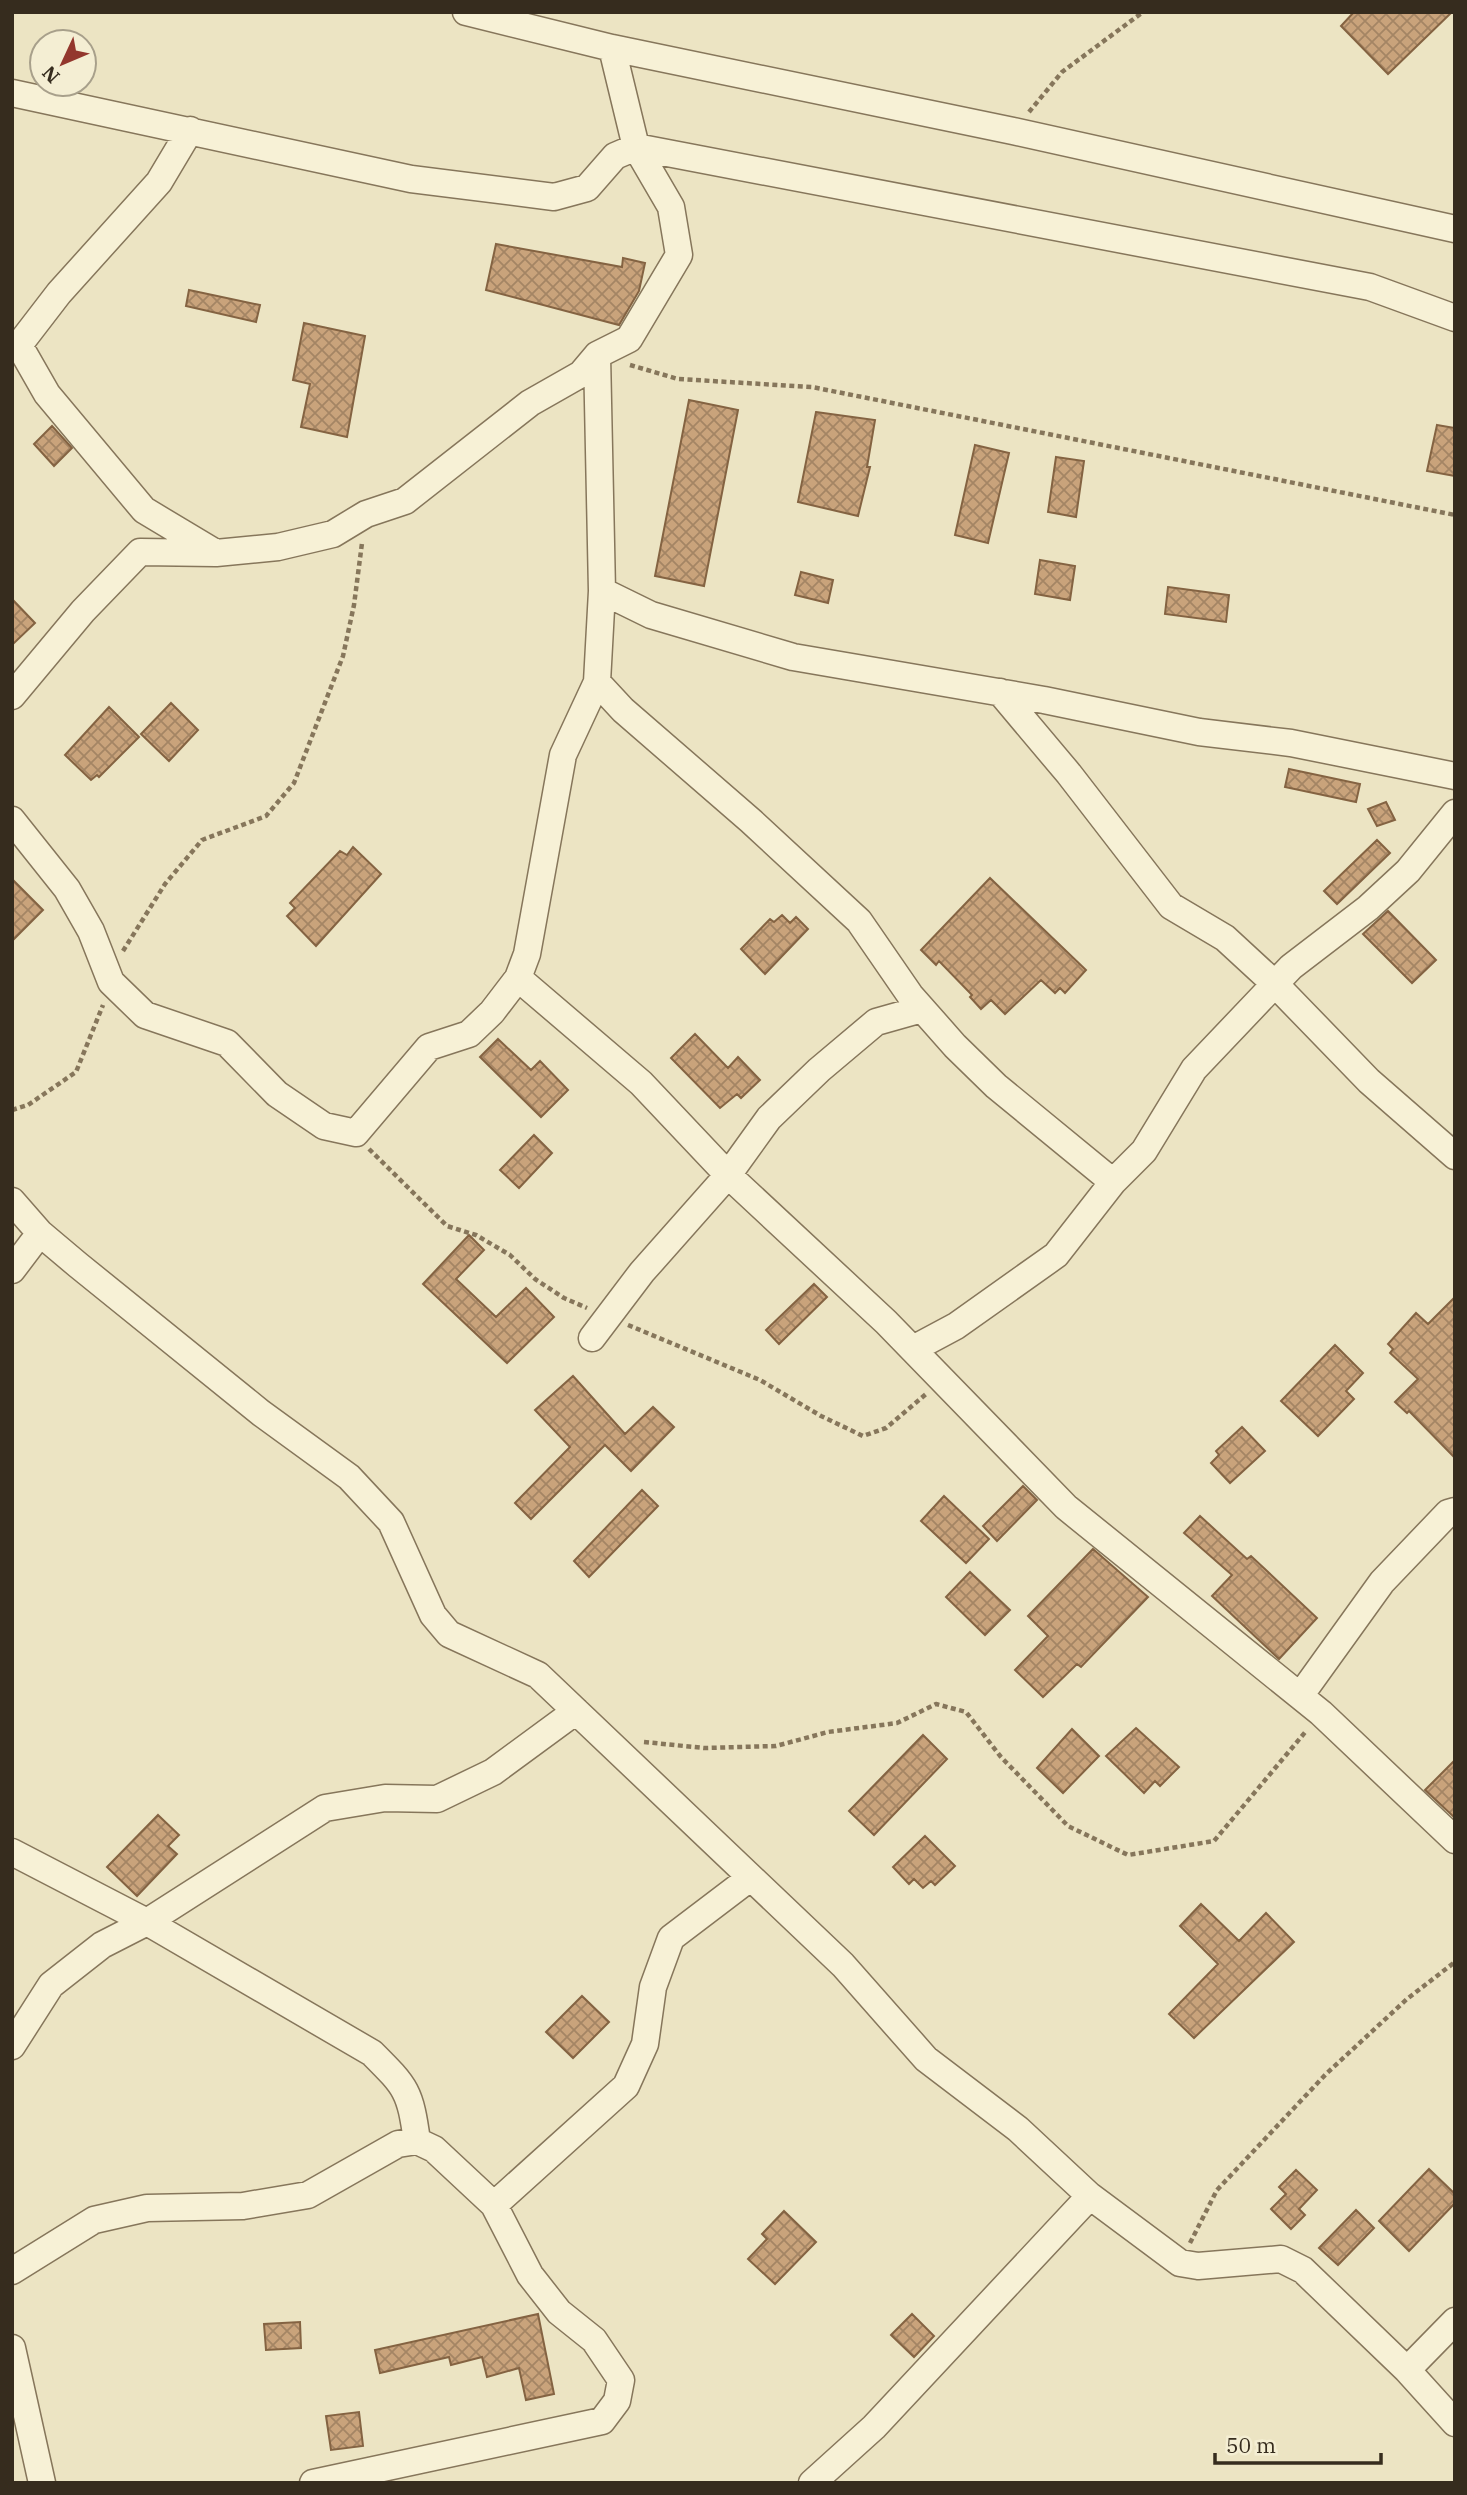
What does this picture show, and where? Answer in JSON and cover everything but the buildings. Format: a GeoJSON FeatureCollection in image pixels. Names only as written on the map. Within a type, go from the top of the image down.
{"type":"FeatureCollection","features":[{"type":"Feature","properties":{"kind":"street"},"geometry":{"type":"LineString","coordinates":[[466,12],[612,48],[1013,131],[1455,229]]}},
{"type":"Feature","properties":{"kind":"street"},"geometry":{"type":"LineString","coordinates":[[12,696],[83,611],[139,552],[215,553],[278,547],[333,534],[366,514],[405,500],[530,403],[581,374],[597,355],[629,339],[679,255],[671,207],[636,147],[612,48]]}},
{"type":"Feature","properties":{"kind":"street"},"geometry":{"type":"LineString","coordinates":[[12,93],[411,179],[554,197],[587,188],[615,156],[636,147],[1370,287],[1455,318]]}},
{"type":"Feature","properties":{"kind":"street"},"geometry":{"type":"LineString","coordinates":[[190,130],[159,182],[59,293],[16,347],[47,394],[144,510],[215,553]]}},
{"type":"Feature","properties":{"kind":"street"},"geometry":{"type":"LineString","coordinates":[[12,820],[67,889],[91,931],[111,982],[145,1015],[228,1042],[277,1094],[324,1126],[356,1133],[429,1046],[470,1034],[492,1012],[518,978],[527,954],[564,755],[597,682],[602,592],[597,355]]}},
{"type":"Feature","properties":{"kind":"street"},"geometry":{"type":"LineString","coordinates":[[602,592],[651,615],[793,656],[1000,692],[1199,732],[1291,743],[1455,776]]}},
{"type":"Feature","properties":{"kind":"street"},"geometry":{"type":"LineString","coordinates":[[597,682],[623,710],[751,821],[859,921],[922,1009],[954,1046],[996,1086],[1113,1182]]}},
{"type":"Feature","properties":{"kind":"street"},"geometry":{"type":"LineString","coordinates":[[1000,692],[1069,774],[1171,906],[1225,938],[1276,985],[1368,1081],[1455,1156]]}},
{"type":"Feature","properties":{"kind":"street"},"geometry":{"type":"LineString","coordinates":[[913,1349],[956,1326],[1056,1255],[1113,1182],[1144,1151],[1194,1069],[1291,967],[1368,908],[1408,871],[1455,813]]}},
{"type":"Feature","properties":{"kind":"street"},"geometry":{"type":"LineString","coordinates":[[518,978],[641,1083],[728,1175],[913,1349],[1066,1507],[1321,1713],[1455,1840]]}},
{"type":"Feature","properties":{"kind":"street"},"geometry":{"type":"LineString","coordinates":[[592,1338],[642,1272],[728,1175],[769,1118],[819,1070],[876,1022],[922,1009]]}},
{"type":"Feature","properties":{"kind":"street"},"geometry":{"type":"LineString","coordinates":[[12,1202],[40,1233],[261,1413],[349,1477],[391,1522],[433,1615],[449,1634],[538,1675],[843,1965],[926,2059],[1018,2129],[1090,2196],[1180,2263],[1198,2266],[1281,2259],[1303,2270],[1408,2370],[1455,2423]]}},
{"type":"Feature","properties":{"kind":"street"},"geometry":{"type":"LineString","coordinates":[[12,1270],[40,1233]]}},
{"type":"Feature","properties":{"kind":"street"},"geometry":{"type":"LineString","coordinates":[[1300,1696],[1382,1582],[1448,1513],[1455,1511]]}},
{"type":"Feature","properties":{"kind":"street"},"geometry":{"type":"LineString","coordinates":[[12,2046],[51,1985],[102,1945],[147,1922],[325,1808],[385,1798],[437,1799],[494,1772],[576,1711]]}},
{"type":"Feature","properties":{"kind":"street"},"geometry":{"type":"LineString","coordinates":[[12,1852],[147,1922],[372,2053],[398,2079],[411,2099],[417,2141]]}},
{"type":"Feature","properties":{"kind":"street"},"geometry":{"type":"LineString","coordinates":[[494,2205],[626,2086],[645,2044],[653,1987],[671,1938],[750,1878]]}},
{"type":"Feature","properties":{"kind":"street"},"geometry":{"type":"LineString","coordinates":[[12,2271],[94,2220],[147,2208],[243,2206],[308,2195],[398,2144],[417,2141],[434,2149],[494,2205],[530,2275],[559,2312],[594,2340],[621,2380],[617,2401],[602,2420],[313,2483]]}},
{"type":"Feature","properties":{"kind":"street"},"geometry":{"type":"LineString","coordinates":[[812,2483],[874,2427],[1090,2196]]}},
{"type":"Feature","properties":{"kind":"street"},"geometry":{"type":"LineString","coordinates":[[1408,2370],[1455,2321]]}},
{"type":"Feature","properties":{"kind":"street"},"geometry":{"type":"LineString","coordinates":[[12,2348],[42,2483]]}},
{"type":"Feature","properties":{"kind":"path"},"geometry":{"type":"LineString","coordinates":[[1013,131],[1062,72],[1143,12]]}},
{"type":"Feature","properties":{"kind":"path"},"geometry":{"type":"LineString","coordinates":[[597,355],[678,379],[812,387],[1455,515]]}},
{"type":"Feature","properties":{"kind":"path"},"geometry":{"type":"LineString","coordinates":[[12,1110],[28,1105],[76,1072],[126,943],[164,884],[202,840],[266,816],[294,783],[343,656],[354,605],[366,514]]}},
{"type":"Feature","properties":{"kind":"path"},"geometry":{"type":"LineString","coordinates":[[633,1739],[704,1748],[776,1746],[828,1732],[897,1723],[936,1704],[966,1712],[1001,1757],[1068,1826],[1128,1855],[1214,1841],[1321,1713]]}},
{"type":"Feature","properties":{"kind":"path"},"geometry":{"type":"LineString","coordinates":[[1180,2263],[1217,2190],[1226,2180],[1326,2074],[1407,1999],[1455,1962]]}}]}
